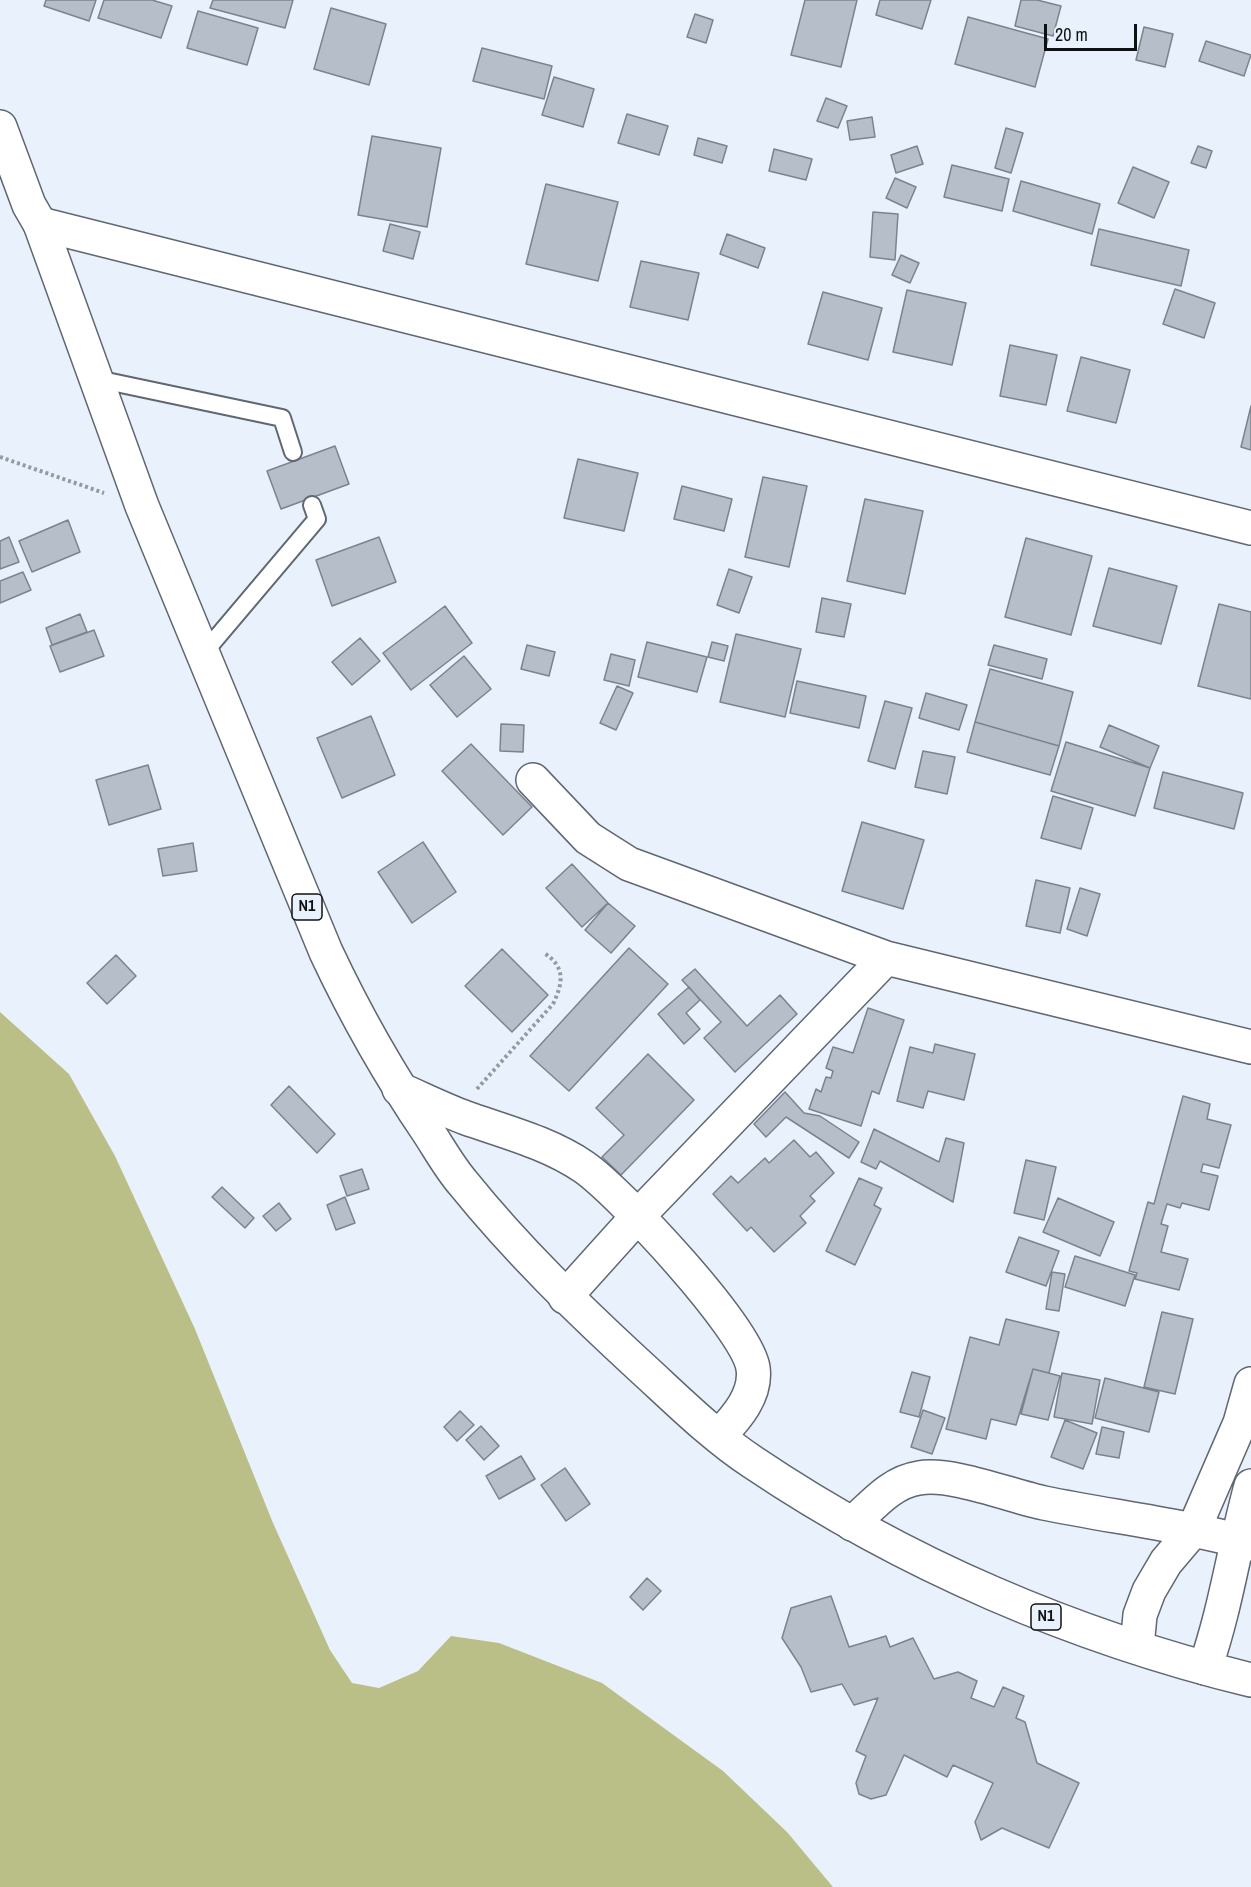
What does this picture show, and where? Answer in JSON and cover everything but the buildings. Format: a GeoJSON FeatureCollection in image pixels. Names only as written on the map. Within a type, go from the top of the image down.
{"type":"FeatureCollection","features":[{"type":"Feature","properties":{"kind":"main road","name":"N1"},"geometry":{"type":"LineString","coordinates":[[0,128],[29,205],[40,224],[142,506],[326,952],[360,1024],[399,1089],[462,1182],[565,1297],[751,1462],[852,1524],[1046,1617],[1205,1668],[1251,1680]]}},
{"type":"Feature","properties":{"kind":"main road"},"geometry":{"type":"LineString","coordinates":[[40,224],[1251,528]]}},
{"type":"Feature","properties":{"kind":"main road"},"geometry":{"type":"LineString","coordinates":[[533,780],[588,838],[629,864],[886,958],[1251,1047]]}},
{"type":"Feature","properties":{"kind":"main road"},"geometry":{"type":"LineString","coordinates":[[565,1297],[637,1217],[886,958]]}},
{"type":"Feature","properties":{"kind":"main road"},"geometry":{"type":"LineString","coordinates":[[399,1089],[455,1114],[541,1144],[585,1168],[637,1217],[722,1310],[749,1352],[754,1371],[748,1400],[720,1436]]}},
{"type":"Feature","properties":{"kind":"main road"},"geometry":{"type":"LineString","coordinates":[[1137,1647],[1140,1615],[1149,1591],[1166,1562],[1194,1529],[1236,1433],[1251,1384]]}},
{"type":"Feature","properties":{"kind":"main road"},"geometry":{"type":"LineString","coordinates":[[852,1524],[894,1486],[919,1478],[940,1478],[1043,1503],[1194,1529],[1244,1542]]}},
{"type":"Feature","properties":{"kind":"main road"},"geometry":{"type":"LineString","coordinates":[[1205,1668],[1221,1624],[1232,1578],[1244,1542],[1251,1486]]}},
{"type":"Feature","properties":{"kind":"lane"},"geometry":{"type":"LineString","coordinates":[[97,379],[282,418],[293,452]]}},
{"type":"Feature","properties":{"kind":"lane"},"geometry":{"type":"LineString","coordinates":[[202,655],[317,519],[312,505]]}},
{"type":"Feature","properties":{"kind":"path"},"geometry":{"type":"LineString","coordinates":[[0,457],[142,506]]}},
{"type":"Feature","properties":{"kind":"path"},"geometry":{"type":"LineString","coordinates":[[455,1114],[553,1004],[561,987],[563,975],[553,958],[544,953]]}},
{"type":"Feature","properties":{"kind":"shaded area"},"geometry":{"type":"Polygon","coordinates":[[[0,1012],[69,1074],[115,1156],[195,1329],[273,1523],[330,1650],[352,1683],[379,1688],[418,1671],[451,1636],[499,1643],[602,1683],[723,1771],[787,1832],[833,1887],[0,1887],[0,1012]]]}}]}
